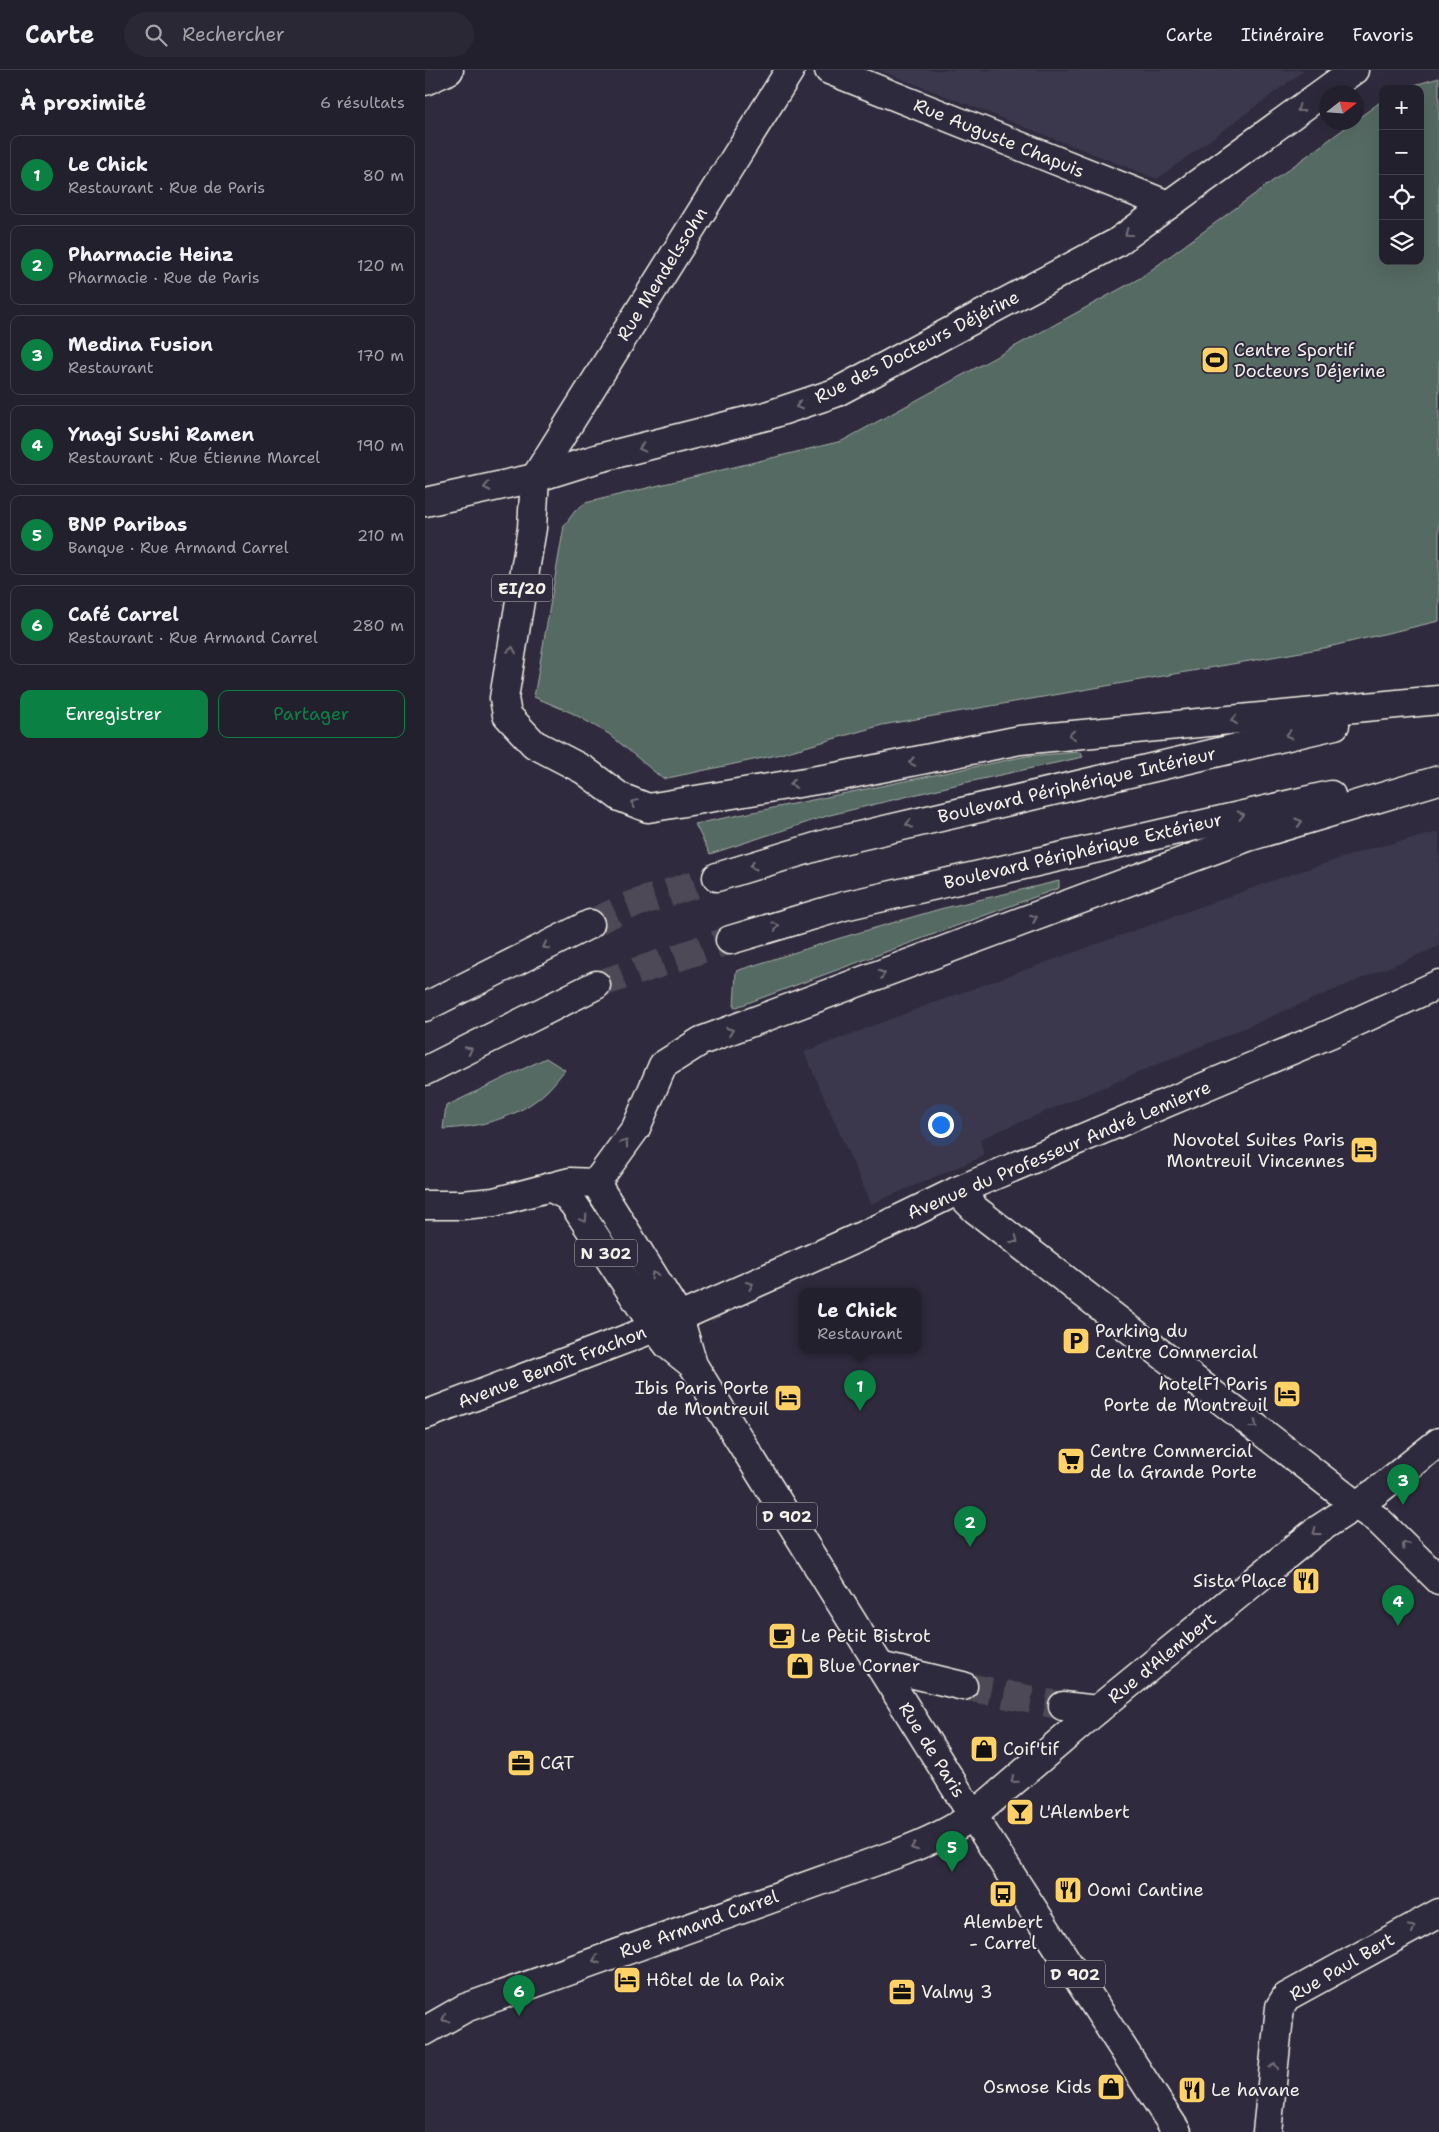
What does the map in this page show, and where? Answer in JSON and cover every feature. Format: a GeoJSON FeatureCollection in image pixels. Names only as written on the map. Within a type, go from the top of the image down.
{"type":"FeatureCollection","features":[{"type":"Feature","properties":{"kind":"main road"},"geometry":{"type":"LineString","coordinates":[[425,81],[449,70]]}},
{"type":"Feature","properties":{"kind":"main road","name":"Rue Mendelssohn"},"geometry":{"type":"LineString","coordinates":[[535,478],[790,70]]}},
{"type":"Feature","properties":{"kind":"main road","name":"Rue Auguste Chapuis"},"geometry":{"type":"LineString","coordinates":[[829,70],[1168,205]]}},
{"type":"Feature","properties":{"kind":"main road","name":"Rue des Docteurs Déjérine"},"geometry":{"type":"LineString","coordinates":[[425,502],[535,478],[599,458],[766,416],[835,393],[1116,243],[1354,70]]}},
{"type":"Feature","properties":{"kind":"main road","name":"EI/20"},"geometry":{"type":"LineString","coordinates":[[535,478],[532,528],[504,698],[507,715],[534,744],[585,770],[620,796],[648,808],[841,776],[1020,740],[1439,700]]}},
{"type":"Feature","properties":{"kind":"main road","name":"Boulevard Périphérique Intérieur"},"geometry":{"type":"LineString","coordinates":[[717,877],[829,842],[1439,700]]}},
{"type":"Feature","properties":{"kind":"main road","name":"Boulevard Périphérique Extérieur"},"geometry":{"type":"LineString","coordinates":[[730,940],[844,906],[1439,771]]}},
{"type":"Feature","properties":{"kind":"main road"},"geometry":{"type":"LineString","coordinates":[[425,1205],[462,1205],[495,1202],[570,1182],[596,1183],[635,1128],[663,1065],[701,1042],[1248,837],[1439,780]]}},
{"type":"Feature","properties":{"kind":"main road"},"geometry":{"type":"LineString","coordinates":[[425,1007],[590,924]]}},
{"type":"Feature","properties":{"kind":"main road","name":"Avenue du Professeur André Lemierre"},"geometry":{"type":"LineString","coordinates":[[679,1317],[893,1222],[957,1191],[1332,1033],[1439,984]]}},
{"type":"Feature","properties":{"kind":"main road"},"geometry":{"type":"LineString","coordinates":[[425,1071],[596,985]]}},
{"type":"Feature","properties":{"kind":"main road","name":"N 302"},"geometry":{"type":"LineString","coordinates":[[596,1183],[679,1317]]}},
{"type":"Feature","properties":{"kind":"main road","name":"N 302"},"geometry":{"type":"LineString","coordinates":[[549,1187],[567,1196],[575,1206],[655,1328]]}},
{"type":"Feature","properties":{"kind":"main road"},"geometry":{"type":"LineString","coordinates":[[957,1191],[984,1216],[1356,1505],[1378,1520],[1439,1580]]}},
{"type":"Feature","properties":{"kind":"main road","name":"Avenue Benoît Frachon"},"geometry":{"type":"LineString","coordinates":[[425,1416],[655,1328],[679,1317]]}},
{"type":"Feature","properties":{"kind":"main road","name":"Rue de Paris"},"geometry":{"type":"LineString","coordinates":[[679,1317],[693,1365],[973,1816],[1177,2132]]}},
{"type":"Feature","properties":{"kind":"main road","name":"Rue de Paris"},"geometry":{"type":"LineString","coordinates":[[655,1328],[668,1345],[693,1365]]}},
{"type":"Feature","properties":{"kind":"main road","name":"Rue d'Alembert"},"geometry":{"type":"LineString","coordinates":[[973,1816],[1097,1710],[1316,1532],[1376,1492],[1439,1442]]}},
{"type":"Feature","properties":{"kind":"main road"},"geometry":{"type":"LineString","coordinates":[[880,1666],[963,1686]]}},
{"type":"Feature","properties":{"kind":"main road"},"geometry":{"type":"LineString","coordinates":[[1063,1706],[1097,1710]]}},
{"type":"Feature","properties":{"kind":"main road","name":"Rue Armand Carrel"},"geometry":{"type":"LineString","coordinates":[[425,2031],[465,2008],[913,1847],[937,1837],[973,1816]]}},
{"type":"Feature","properties":{"kind":"main road","name":"Rue Paul Bert"},"geometry":{"type":"LineString","coordinates":[[1267,2132],[1280,2007],[1286,1997],[1439,1913]]}},
{"type":"Feature","properties":{"kind":"shaded area"},"geometry":{"type":"Polygon","coordinates":[[[879,70],[1305,70],[1157,179],[879,70]]]}},
{"type":"Feature","properties":{"kind":"shaded area"},"geometry":{"type":"Polygon","coordinates":[[[1439,832],[1439,946],[980,1139],[984,1156],[871,1204],[804,1052],[930,1004],[1280,878],[1373,848],[1439,832]]]}},
{"type":"Feature","properties":{"kind":"green space","name":"Centre Sportif Docteurs Déjerine"},"geometry":{"type":"Polygon","coordinates":[[[1439,78],[1439,621],[1324,648],[882,725],[777,755],[663,779],[609,734],[572,713],[534,697],[564,526],[575,511],[585,503],[842,441],[1140,278],[1342,130],[1364,130],[1364,114],[1379,103],[1379,265],[1424,265],[1424,85],[1414,85],[1439,78]]]}},
{"type":"Feature","properties":{"kind":"green space"},"geometry":{"type":"Polygon","coordinates":[[[1080,752],[1083,757],[830,815],[710,854],[695,824],[1027,756],[1080,752]]]}},
{"type":"Feature","properties":{"kind":"green space"},"geometry":{"type":"Polygon","coordinates":[[[1059,881],[1059,888],[734,1008],[736,971],[940,909],[1059,881]]]}},
{"type":"Feature","properties":{"kind":"green space"},"geometry":{"type":"Polygon","coordinates":[[[546,1058],[565,1070],[550,1088],[536,1100],[512,1114],[498,1119],[471,1126],[443,1129],[446,1106],[546,1058]]]}},
{"type":"Feature","properties":{"kind":"tunnel"},"geometry":{"type":"LineString","coordinates":[[590,924],[628,906],[717,877]]}},
{"type":"Feature","properties":{"kind":"tunnel"},"geometry":{"type":"LineString","coordinates":[[596,985],[730,940]]}},
{"type":"Feature","properties":{"kind":"tunnel"},"geometry":{"type":"LineString","coordinates":[[963,1686],[1063,1706]]}},
{"type":"Feature","properties":{"kind":"place","name":"Centre Sportif Docteurs Déjerine"},"geometry":{"type":"Point","coordinates":[1215,360]}},
{"type":"Feature","properties":{"kind":"place","name":"Novotel Suites Paris Montreuil Vincennes"},"geometry":{"type":"Point","coordinates":[1364,1150]}},
{"type":"Feature","properties":{"kind":"place","name":"Parking du Centre Commercial"},"geometry":{"type":"Point","coordinates":[1076,1341]}},
{"type":"Feature","properties":{"kind":"place","name":"hotelF1 Paris Porte de Montreuil"},"geometry":{"type":"Point","coordinates":[1287,1394]}},
{"type":"Feature","properties":{"kind":"place","name":"Ibis Paris Porte de Montreuil"},"geometry":{"type":"Point","coordinates":[788,1398]}},
{"type":"Feature","properties":{"kind":"place","name":"Le Chick"},"geometry":{"type":"Point","coordinates":[860,1411]}},
{"type":"Feature","properties":{"kind":"place","name":"Centre Commercial de la Grande Porte"},"geometry":{"type":"Point","coordinates":[1071,1461]}},
{"type":"Feature","properties":{"kind":"place","name":"Medina Fusion"},"geometry":{"type":"Point","coordinates":[1403,1505]}},
{"type":"Feature","properties":{"kind":"place","name":"Pharmacie Heinz"},"geometry":{"type":"Point","coordinates":[970,1547]}},
{"type":"Feature","properties":{"kind":"place","name":"Sista Place"},"geometry":{"type":"Point","coordinates":[1306,1581]}},
{"type":"Feature","properties":{"kind":"place","name":"Ynagi Sushi Ramen"},"geometry":{"type":"Point","coordinates":[1398,1626]}},
{"type":"Feature","properties":{"kind":"place","name":"Le Petit Bistrot"},"geometry":{"type":"Point","coordinates":[782,1636]}},
{"type":"Feature","properties":{"kind":"place","name":"Blue Corner"},"geometry":{"type":"Point","coordinates":[800,1666]}},
{"type":"Feature","properties":{"kind":"place","name":"Coif'tif"},"geometry":{"type":"Point","coordinates":[984,1749]}},
{"type":"Feature","properties":{"kind":"place","name":"CGT"},"geometry":{"type":"Point","coordinates":[521,1763]}},
{"type":"Feature","properties":{"kind":"place","name":"L'Alembert"},"geometry":{"type":"Point","coordinates":[1020,1812]}},
{"type":"Feature","properties":{"kind":"place","name":"BNP Paribas"},"geometry":{"type":"Point","coordinates":[952,1872]}},
{"type":"Feature","properties":{"kind":"place","name":"Oomi Cantine"},"geometry":{"type":"Point","coordinates":[1068,1890]}},
{"type":"Feature","properties":{"kind":"place","name":"Alembert - Carrel"},"geometry":{"type":"Point","coordinates":[1003,1894]}},
{"type":"Feature","properties":{"kind":"place","name":"Hôtel de la Paix"},"geometry":{"type":"Point","coordinates":[627,1980]}},
{"type":"Feature","properties":{"kind":"place","name":"Valmy 3"},"geometry":{"type":"Point","coordinates":[902,1992]}},
{"type":"Feature","properties":{"kind":"place","name":"Café Carrel"},"geometry":{"type":"Point","coordinates":[519,2016]}},
{"type":"Feature","properties":{"kind":"place","name":"Osmose Kids"},"geometry":{"type":"Point","coordinates":[1111,2087]}},
{"type":"Feature","properties":{"kind":"place","name":"Le havane"},"geometry":{"type":"Point","coordinates":[1192,2090]}}]}
